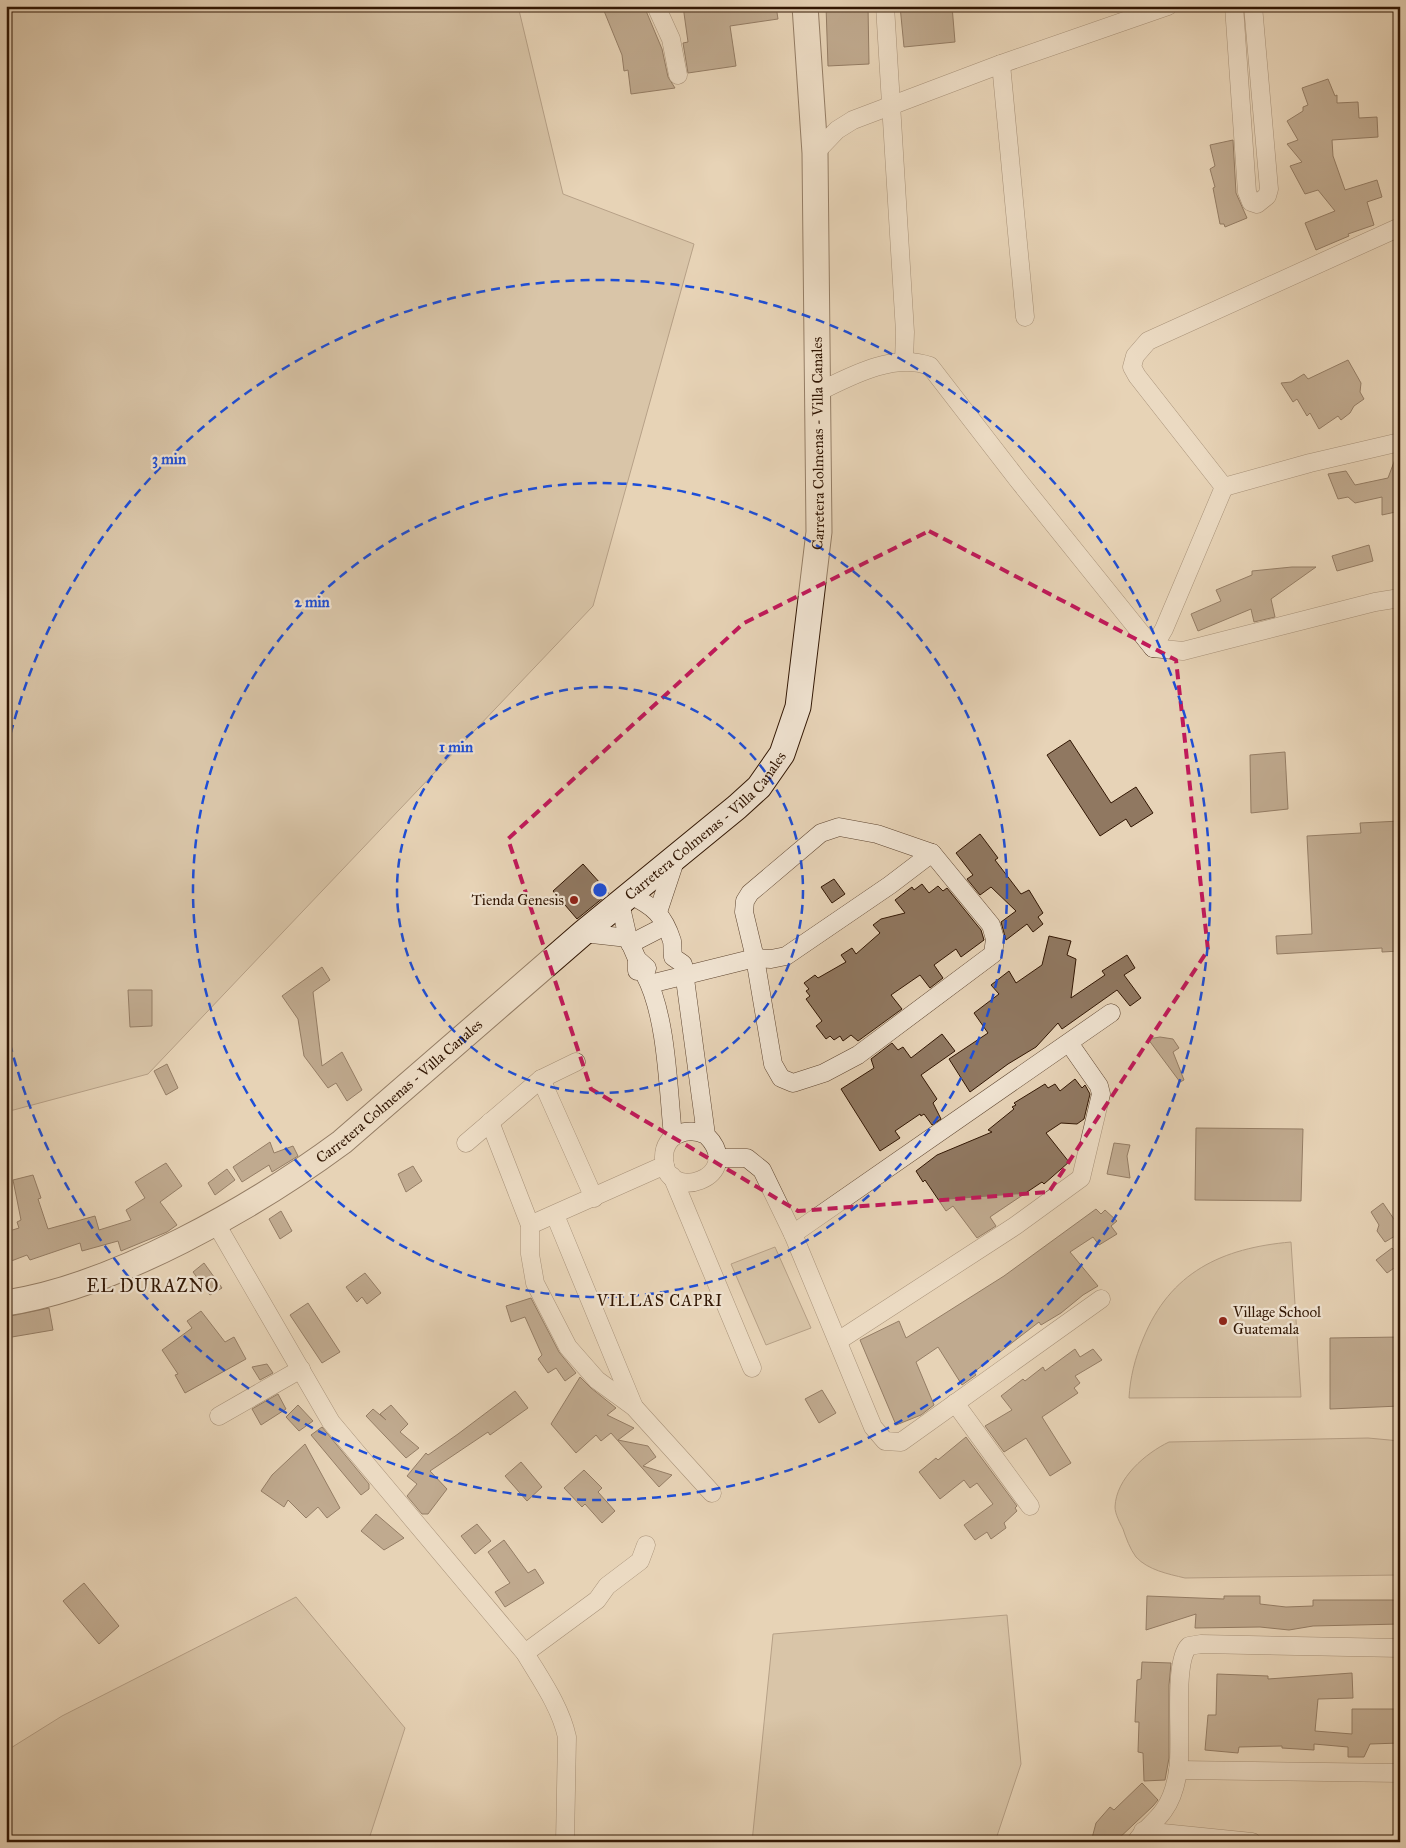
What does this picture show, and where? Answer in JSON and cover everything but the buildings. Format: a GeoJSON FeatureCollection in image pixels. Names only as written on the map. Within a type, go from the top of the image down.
{"type":"FeatureCollection","features":[{"type":"Feature","properties":{"kind":"street"},"geometry":{"type":"LineString","coordinates":[[656,6],[671,39],[678,75]]}},
{"type":"Feature","properties":{"kind":"street","name":"Carretera Colmenas - Villa Canales"},"geometry":{"type":"LineString","coordinates":[[6,1303],[58,1290],[140,1261],[216,1222],[262,1195],[342,1142],[583,934],[731,812],[768,776],[782,754],[798,707],[819,532],[816,393],[816,153],[805,6]]}},
{"type":"Feature","properties":{"kind":"street"},"geometry":{"type":"LineString","coordinates":[[885,6],[905,332],[904,361]]}},
{"type":"Feature","properties":{"kind":"street"},"geometry":{"type":"LineString","coordinates":[[816,153],[845,125],[892,104],[1168,6]]}},
{"type":"Feature","properties":{"kind":"street"},"geometry":{"type":"LineString","coordinates":[[1234,6],[1247,192],[1251,202],[1257,204],[1268,196],[1269,189],[1253,6]]}},
{"type":"Feature","properties":{"kind":"street"},"geometry":{"type":"LineString","coordinates":[[1001,64],[1025,318]]}},
{"type":"Feature","properties":{"kind":"street"},"geometry":{"type":"LineString","coordinates":[[1224,487],[1137,376],[1132,367],[1136,356],[1148,341],[1400,227]]}},
{"type":"Feature","properties":{"kind":"street"},"geometry":{"type":"LineString","coordinates":[[816,393],[855,374],[904,361],[916,360],[930,366],[1018,480],[1153,648],[1167,651],[1183,651],[1375,602],[1400,598]]}},
{"type":"Feature","properties":{"kind":"street"},"geometry":{"type":"LineString","coordinates":[[1224,487],[1310,463],[1400,442]]}},
{"type":"Feature","properties":{"kind":"street"},"geometry":{"type":"LineString","coordinates":[[1153,648],[1164,629],[1224,487]]}},
{"type":"Feature","properties":{"kind":"street"},"geometry":{"type":"LineString","coordinates":[[839,827],[877,834],[932,853],[991,925],[995,939],[993,954],[858,1055],[824,1074],[801,1081],[793,1083],[781,1078],[773,1064],[755,958],[744,912],[745,901],[750,893],[821,833],[839,827]]}},
{"type":"Feature","properties":{"kind":"street"},"geometry":{"type":"LineString","coordinates":[[583,934],[638,960],[685,970],[755,958],[771,959],[786,956],[890,885],[932,853]]}},
{"type":"Feature","properties":{"kind":"street"},"geometry":{"type":"LineString","coordinates":[[638,960],[662,919],[676,858]]}},
{"type":"Feature","properties":{"kind":"street"},"geometry":{"type":"LineString","coordinates":[[668,1170],[679,1181],[696,1183],[711,1174],[718,1158],[716,1149],[706,1135],[685,970],[673,957],[673,943],[662,919],[650,904],[625,899],[638,960],[661,1028],[673,1136],[664,1152],[668,1170],[752,1368]]}},
{"type":"Feature","properties":{"kind":"street"},"geometry":{"type":"LineString","coordinates":[[793,1234],[1111,1013]]}},
{"type":"Feature","properties":{"kind":"street"},"geometry":{"type":"LineString","coordinates":[[838,1341],[1015,1226],[1081,1178],[1101,1094],[1099,1086],[1069,1043]]}},
{"type":"Feature","properties":{"kind":"street"},"geometry":{"type":"LineString","coordinates":[[466,1143],[541,1079],[576,1062]]}},
{"type":"Feature","properties":{"kind":"street"},"geometry":{"type":"LineString","coordinates":[[541,1079],[594,1198]]}},
{"type":"Feature","properties":{"kind":"street"},"geometry":{"type":"LineString","coordinates":[[490,1122],[530,1225],[530,1254],[536,1282],[568,1347],[597,1380],[634,1407],[712,1492]]}},
{"type":"Feature","properties":{"kind":"street"},"geometry":{"type":"LineString","coordinates":[[673,1136],[690,1130],[706,1135]]}},
{"type":"Feature","properties":{"kind":"street"},"geometry":{"type":"LineString","coordinates":[[718,1158],[747,1158],[762,1170],[793,1234],[873,1427],[886,1441],[901,1442],[1101,1299]]}},
{"type":"Feature","properties":{"kind":"street"},"geometry":{"type":"LineString","coordinates":[[530,1225],[668,1170]]}},
{"type":"Feature","properties":{"kind":"street"},"geometry":{"type":"LineString","coordinates":[[555,1215],[634,1407]]}},
{"type":"Feature","properties":{"kind":"street"},"geometry":{"type":"LineString","coordinates":[[216,1222],[331,1422],[525,1653],[551,1696],[564,1721],[567,1737],[565,1842]]}},
{"type":"Feature","properties":{"kind":"street"},"geometry":{"type":"LineString","coordinates":[[219,1416],[301,1369]]}},
{"type":"Feature","properties":{"kind":"street"},"geometry":{"type":"LineString","coordinates":[[955,1403],[1030,1506]]}},
{"type":"Feature","properties":{"kind":"street"},"geometry":{"type":"LineString","coordinates":[[525,1653],[597,1600],[607,1586],[640,1561],[646,1545]]}},
{"type":"Feature","properties":{"kind":"street"},"geometry":{"type":"LineString","coordinates":[[1140,1836],[1164,1810],[1178,1770],[1182,1658],[1189,1646],[1201,1644],[1400,1648]]}},
{"type":"Feature","properties":{"kind":"street"},"geometry":{"type":"LineString","coordinates":[[1178,1770],[1400,1773]]}},
{"type":"Feature","properties":{"kind":"street"},"geometry":{"type":"LineString","coordinates":[[1140,1836],[1252,1842]]}},
{"type":"Feature","properties":{"kind":"highlighted area"},"geometry":{"type":"Polygon","coordinates":[[[929,531],[1176,660],[1208,950],[1049,1192],[798,1211],[591,1089],[508,839],[744,623],[929,531]]]}},
{"type":"Feature","properties":{"kind":"shaded area"},"geometry":{"type":"Polygon","coordinates":[[[6,6],[518,6],[563,194],[694,244],[593,606],[148,1074],[6,1112],[6,6]]]}},
{"type":"Feature","properties":{"kind":"shaded area","name":"Village School Guatemala"},"geometry":{"type":"Polygon","coordinates":[[[1291,1242],[1301,1397],[1129,1398],[1133,1368],[1143,1339],[1154,1316],[1168,1296],[1184,1280],[1201,1268],[1243,1250],[1291,1242]]]}},
{"type":"Feature","properties":{"kind":"shaded area"},"geometry":{"type":"Polygon","coordinates":[[[775,1247],[811,1328],[766,1345],[731,1264],[775,1247]]]}},
{"type":"Feature","properties":{"kind":"shaded area"},"geometry":{"type":"Polygon","coordinates":[[[1368,1438],[1400,1441],[1398,1575],[1185,1578],[1152,1568],[1136,1557],[1116,1513],[1117,1496],[1126,1477],[1142,1460],[1169,1442],[1368,1438]]]}},
{"type":"Feature","properties":{"kind":"shaded area"},"geometry":{"type":"Polygon","coordinates":[[[296,1597],[405,1728],[368,1842],[6,1842],[6,1751],[62,1716],[296,1597]]]}},
{"type":"Feature","properties":{"kind":"shaded area"},"geometry":{"type":"Polygon","coordinates":[[[1007,1615],[1021,1764],[995,1842],[752,1842],[773,1634],[1007,1615]]]}},
{"type":"Feature","properties":{"kind":"place","name":"Tienda Genesis"},"geometry":{"type":"Point","coordinates":[574,900]}},
{"type":"Feature","properties":{"kind":"place","name":"Village School Guatemala"},"geometry":{"type":"Point","coordinates":[1223,1321]}},
{"type":"Feature","properties":{"kind":"district","name":"EL DURAZNO"},"geometry":{"type":"Point","coordinates":[153,1286]}},
{"type":"Feature","properties":{"kind":"district","name":"VILLAS CAPRI"},"geometry":{"type":"Point","coordinates":[660,1300]}}]}
